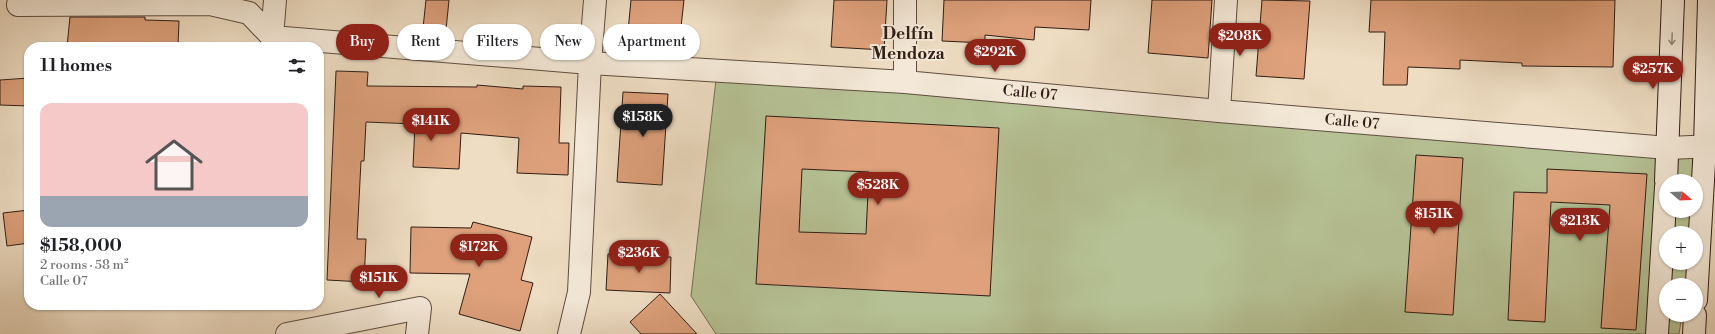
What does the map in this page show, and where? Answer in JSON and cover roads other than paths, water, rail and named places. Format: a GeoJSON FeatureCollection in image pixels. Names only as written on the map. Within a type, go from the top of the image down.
{"type":"FeatureCollection","features":[{"type":"Feature","properties":{"kind":"street"},"geometry":{"type":"LineString","coordinates":[[19,0],[18,5],[210,4],[249,13],[272,37]]}},
{"type":"Feature","properties":{"kind":"street"},"geometry":{"type":"LineString","coordinates":[[272,37],[275,0]]}},
{"type":"Feature","properties":{"kind":"street"},"geometry":{"type":"LineString","coordinates":[[569,334],[579,292],[590,63],[595,0]]}},
{"type":"Feature","properties":{"kind":"street"},"geometry":{"type":"LineString","coordinates":[[905,0],[905,82]]}},
{"type":"Feature","properties":{"kind":"street"},"geometry":{"type":"LineString","coordinates":[[1219,111],[1226,0]]}},
{"type":"Feature","properties":{"kind":"street"},"geometry":{"type":"LineString","coordinates":[[1666,174],[1673,0]]}},
{"type":"Feature","properties":{"kind":"street"},"geometry":{"type":"LineString","coordinates":[[1698,278],[1710,146],[1709,0]]}},
{"type":"Feature","properties":{"kind":"street","name":"Calle 07"},"geometry":{"type":"LineString","coordinates":[[272,37],[590,63],[905,82],[1219,111],[1668,148],[1710,146]]}},
{"type":"Feature","properties":{"kind":"street"},"geometry":{"type":"LineString","coordinates":[[1657,334],[1664,218]]}},
{"type":"Feature","properties":{"kind":"street"},"geometry":{"type":"LineString","coordinates":[[287,334],[420,308],[417,334]]}},
{"type":"Feature","properties":{"kind":"street"},"geometry":{"type":"LineString","coordinates":[[1694,334],[1695,322]]}},
{"type":"Feature","properties":{"kind":"district","name":"Delfín Mendoza"},"geometry":{"type":"Point","coordinates":[908,44]}}]}
